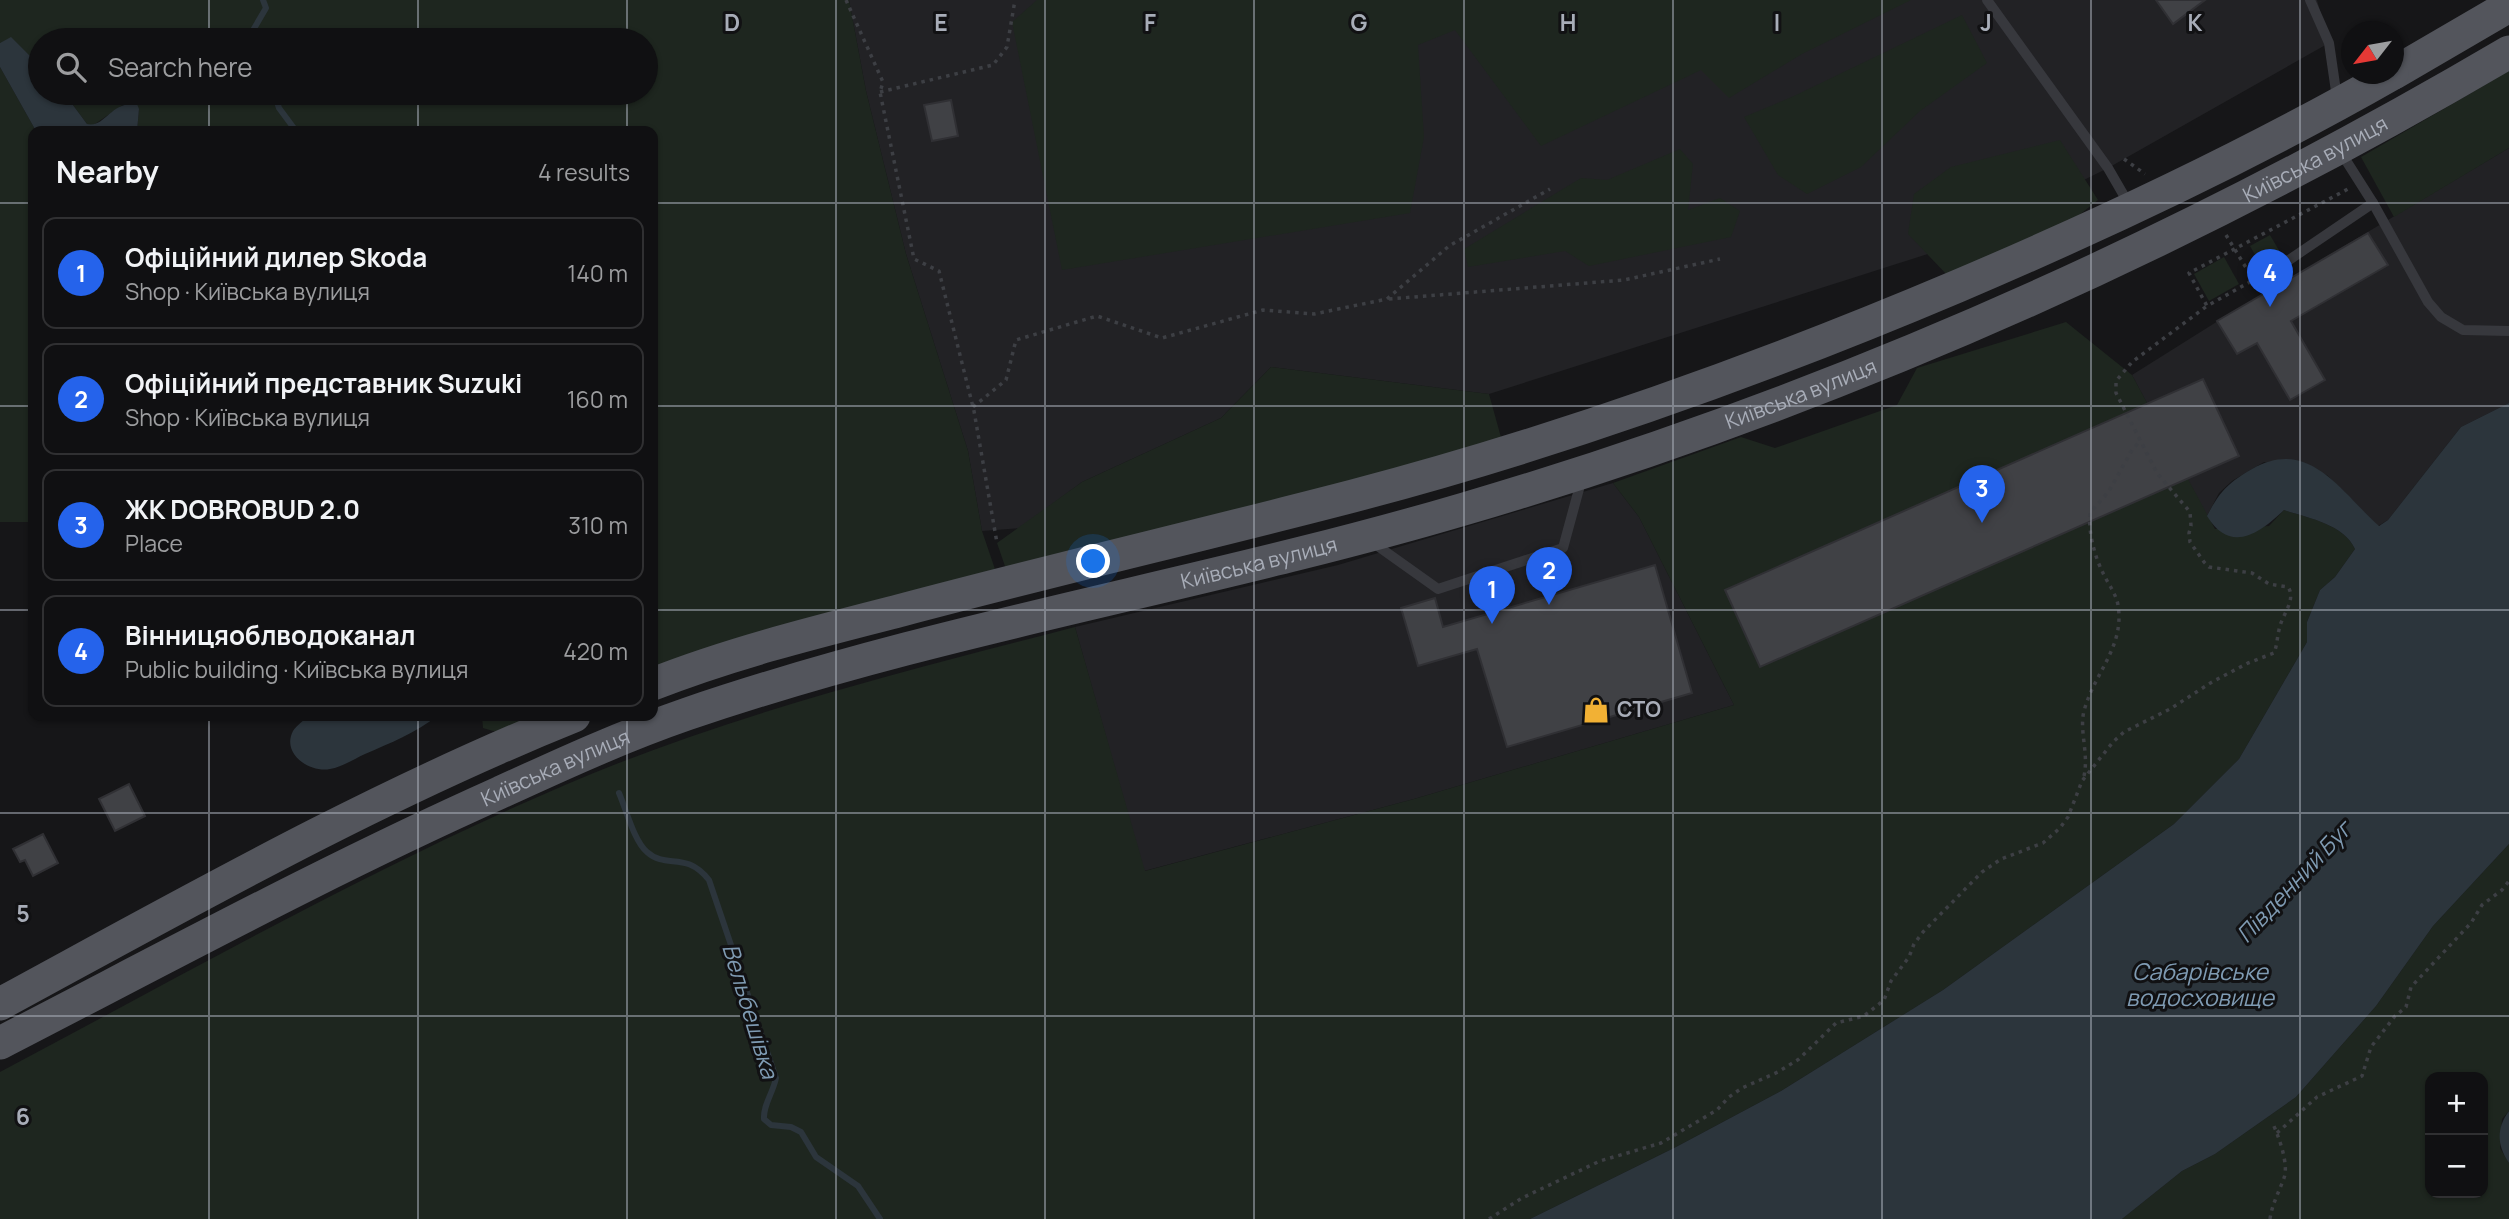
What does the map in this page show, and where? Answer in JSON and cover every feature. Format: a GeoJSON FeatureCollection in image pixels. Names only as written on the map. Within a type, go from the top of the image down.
{"type":"FeatureCollection","features":[{"type":"Feature","properties":{"kind":"main road","name":"Київська вулиця"},"geometry":{"type":"LineString","coordinates":[[2404,67],[2509,6]]}},
{"type":"Feature","properties":{"kind":"main road","name":"Київська вулиця"},"geometry":{"type":"LineString","coordinates":[[0,1043],[398,838],[585,755],[681,716],[806,676],[1466,509],[1774,404],[1918,348],[2105,265],[2338,149],[2509,52]]}},
{"type":"Feature","properties":{"kind":"main road","name":"Київська вулиця"},"geometry":{"type":"LineString","coordinates":[[658,682],[795,638],[1452,469],[1761,365],[2000,268],[2132,208],[2373,84]]}},
{"type":"Feature","properties":{"kind":"main road"},"geometry":{"type":"LineString","coordinates":[[2000,268],[2017,305]]}},
{"type":"Feature","properties":{"kind":"main road"},"geometry":{"type":"LineString","coordinates":[[1761,365],[1774,404]]}},
{"type":"Feature","properties":{"kind":"main road","name":"Київська вулиця"},"geometry":{"type":"LineString","coordinates":[[0,1004],[382,802],[562,721]]}},
{"type":"Feature","properties":{"kind":"main road"},"geometry":{"type":"LineString","coordinates":[[572,721],[585,755]]}},
{"type":"Feature","properties":{"kind":"lane"},"geometry":{"type":"LineString","coordinates":[[1987,0],[2108,168],[2132,208]]}},
{"type":"Feature","properties":{"kind":"lane"},"geometry":{"type":"LineString","coordinates":[[2310,0],[2329,43],[2338,104]]}},
{"type":"Feature","properties":{"kind":"lane"},"geometry":{"type":"LineString","coordinates":[[2338,149],[2373,203],[2428,302],[2441,317],[2463,330],[2509,331]]}},
{"type":"Feature","properties":{"kind":"lane"},"geometry":{"type":"LineString","coordinates":[[2286,262],[2373,203]]}},
{"type":"Feature","properties":{"kind":"lane"},"geometry":{"type":"LineString","coordinates":[[1364,536],[1438,589],[1563,548],[1584,470]]}},
{"type":"Feature","properties":{"kind":"path"},"geometry":{"type":"LineString","coordinates":[[846,0],[883,82],[880,92],[914,259],[939,271],[973,407],[998,543]]}},
{"type":"Feature","properties":{"kind":"path"},"geometry":{"type":"LineString","coordinates":[[880,92],[993,65],[1007,47],[1015,0]]}},
{"type":"Feature","properties":{"kind":"path"},"geometry":{"type":"LineString","coordinates":[[2207,306],[2189,273],[2359,183]]}},
{"type":"Feature","properties":{"kind":"path"},"geometry":{"type":"LineString","coordinates":[[1387,299],[1449,246],[1550,189]]}},
{"type":"Feature","properties":{"kind":"path"},"geometry":{"type":"LineString","coordinates":[[2224,230],[2253,280]]}},
{"type":"Feature","properties":{"kind":"path"},"geometry":{"type":"LineString","coordinates":[[973,407],[1006,380],[1016,340],[1097,316],[1162,338],[1263,310],[1314,314],[1387,299],[1624,279],[1720,259]]}},
{"type":"Feature","properties":{"kind":"path"},"geometry":{"type":"LineString","coordinates":[[2082,781],[2104,751],[2124,732],[2170,709],[2228,674],[2274,653],[2291,592],[2288,587],[2269,584],[2252,573],[2209,567],[2204,562],[2190,542],[2190,512],[2163,482],[2139,442],[2116,393],[2116,382],[2132,362],[2207,306],[2286,262]]}},
{"type":"Feature","properties":{"kind":"path"},"geometry":{"type":"LineString","coordinates":[[1489,1219],[1529,1194],[1600,1161],[1661,1143],[1717,1110],[1742,1088],[1799,1059],[1836,1023],[1864,1016],[1884,1000],[1891,981],[1923,932],[1982,872],[2001,859],[2043,844],[2060,828],[2068,817],[2082,781],[2086,748],[2083,715],[2095,684],[2112,654],[2119,616],[2118,602],[2102,572],[2093,545],[2090,513],[2109,491],[2139,442]]}},
{"type":"Feature","properties":{"kind":"path"},"geometry":{"type":"LineString","coordinates":[[2277,1133],[2317,1097],[2362,1076],[2371,1047],[2395,1016],[2406,1007],[2410,987],[2471,923],[2482,905],[2509,881]]}},
{"type":"Feature","properties":{"kind":"path"},"geometry":{"type":"LineString","coordinates":[[2270,1219],[2277,1191],[2286,1175],[2281,1141],[2273,1124]]}},
{"type":"Feature","properties":{"kind":"shaded area"},"geometry":{"type":"Polygon","coordinates":[[[0,0],[849,0],[866,91],[906,254],[968,451],[982,531],[997,575],[658,671],[658,126],[137,126],[139,109],[127,105],[658,105],[658,28],[28,28],[28,54],[11,38],[0,43],[0,0]]]}},
{"type":"Feature","properties":{"kind":"shaded area"},"geometry":{"type":"Polygon","coordinates":[[[849,0],[2317,0],[2329,43],[2108,168],[1934,252],[1489,394],[1271,367],[1221,418],[1082,482],[1020,528],[982,531],[968,451],[906,254],[866,91],[849,0]]]}},
{"type":"Feature","properties":{"kind":"shaded area"},"geometry":{"type":"Polygon","coordinates":[[[1037,0],[1911,0],[1802,54],[1729,98],[1701,70],[1541,146],[1455,30],[1418,45],[1424,137],[1410,213],[1062,270],[1012,22],[1037,0]]]}},
{"type":"Feature","properties":{"kind":"shaded area"},"geometry":{"type":"Polygon","coordinates":[[[1962,15],[1987,63],[1920,111],[1861,167],[1807,194],[1778,175],[1744,117],[1794,96],[1962,15]]]}},
{"type":"Feature","properties":{"kind":"shaded area"},"geometry":{"type":"Polygon","coordinates":[[[0,67],[33,126],[28,126],[28,522],[0,522],[0,67]]]}},
{"type":"Feature","properties":{"kind":"shaded area"},"geometry":{"type":"Polygon","coordinates":[[[2509,71],[2509,148],[2394,217],[2361,157],[2509,71]]]}},
{"type":"Feature","properties":{"kind":"shaded area"},"geometry":{"type":"Polygon","coordinates":[[[73,105],[123,105],[92,126],[87,124],[73,105]]]}},
{"type":"Feature","properties":{"kind":"shaded area"},"geometry":{"type":"Polygon","coordinates":[[[2060,140],[2098,200],[2073,220],[1949,277],[1908,234],[1914,194],[1951,167],[2060,140]]]}},
{"type":"Feature","properties":{"kind":"shaded area"},"geometry":{"type":"Polygon","coordinates":[[[2509,148],[2509,403],[2461,427],[2388,520],[2378,526],[2327,475],[2264,462],[2232,481],[2219,493],[2207,516],[2132,375],[2509,148]]]}},
{"type":"Feature","properties":{"kind":"shaded area"},"geometry":{"type":"Polygon","coordinates":[[[1680,149],[1693,164],[1688,210],[1720,198],[1740,211],[1731,237],[1589,266],[1565,251],[1468,267],[1464,249],[1581,178],[1607,180],[1680,149]]]}},
{"type":"Feature","properties":{"kind":"shaded area"},"geometry":{"type":"Polygon","coordinates":[[[2270,235],[2284,259],[2264,270],[2250,246],[2270,235]]]}},
{"type":"Feature","properties":{"kind":"shaded area"},"geometry":{"type":"Polygon","coordinates":[[[2224,257],[2239,284],[2209,301],[2194,274],[2224,257]]]}},
{"type":"Feature","properties":{"kind":"shaded area"},"geometry":{"type":"Polygon","coordinates":[[[2066,322],[2132,375],[2215,529],[2269,526],[2284,510],[2334,528],[2350,540],[2355,549],[2335,577],[2320,590],[2307,622],[2307,642],[2239,759],[2174,824],[1943,990],[1781,1091],[1676,1147],[1530,1219],[0,1219],[0,1072],[280,922],[493,817],[627,760],[817,696],[1075,627],[1145,871],[1414,799],[1734,705],[1639,517],[1613,483],[1741,437],[1775,448],[1897,405],[1917,368],[2066,322]]]}},
{"type":"Feature","properties":{"kind":"shaded area"},"geometry":{"type":"Polygon","coordinates":[[[1271,367],[1489,394],[1502,441],[1007,572],[997,543],[1082,482],[1221,418],[1271,367]]]}},
{"type":"Feature","properties":{"kind":"shaded area"},"geometry":{"type":"Polygon","coordinates":[[[1613,483],[1639,517],[1734,705],[1414,799],[1144,871],[1075,627],[1338,565],[1613,483]]]}},
{"type":"Feature","properties":{"kind":"shaded area"},"geometry":{"type":"Polygon","coordinates":[[[482,721],[530,721],[500,733],[483,728],[482,721]]]}},
{"type":"Feature","properties":{"kind":"shaded area"},"geometry":{"type":"Polygon","coordinates":[[[2509,844],[2509,1111],[2502,1119],[2500,1148],[2509,1163],[2509,1219],[2122,1219],[2182,1171],[2215,1154],[2296,1097],[2376,1006],[2433,926],[2509,844]]]}},
{"type":"Feature","properties":{"kind":"water"},"geometry":{"type":"Polygon","coordinates":[[[11,37],[28,54],[28,105],[73,105],[87,124],[93,124],[120,106],[137,105],[137,126],[33,126],[0,67],[0,43],[11,37]]]}},
{"type":"Feature","properties":{"kind":"water","name":"Сабарівське водосховище"},"geometry":{"type":"Polygon","coordinates":[[[2509,403],[2509,844],[2433,926],[2376,1006],[2296,1097],[2215,1154],[2182,1171],[2122,1219],[1530,1219],[1676,1147],[1781,1091],[1943,990],[2174,824],[2239,759],[2307,642],[2307,622],[2320,590],[2335,577],[2355,549],[2343,533],[2334,528],[2284,510],[2255,532],[2235,537],[2225,534],[2216,528],[2207,516],[2216,500],[2231,483],[2252,469],[2272,461],[2291,459],[2323,472],[2379,526],[2388,520],[2461,427],[2509,403]]]}},
{"type":"Feature","properties":{"kind":"water"},"geometry":{"type":"Polygon","coordinates":[[[303,721],[430,721],[393,742],[330,769],[306,765],[294,754],[290,739],[303,721]]]}},
{"type":"Feature","properties":{"kind":"water"},"geometry":{"type":"Polygon","coordinates":[[[2509,1111],[2509,1163],[2500,1144],[2500,1130],[2509,1111]]]}},
{"type":"Feature","properties":{"kind":"building"},"geometry":{"type":"Polygon","coordinates":[[[2156,0],[2205,0],[2173,24],[2156,0]]]}},
{"type":"Feature","properties":{"kind":"building"},"geometry":{"type":"Polygon","coordinates":[[[951,100],[958,136],[932,141],[924,105],[951,100]]]}},
{"type":"Feature","properties":{"kind":"building"},"geometry":{"type":"Polygon","coordinates":[[[2368,233],[2388,265],[2291,321],[2325,380],[2290,400],[2257,343],[2237,354],[2217,321],[2368,233]]]}},
{"type":"Feature","properties":{"kind":"building"},"geometry":{"type":"Polygon","coordinates":[[[2203,379],[2239,456],[1760,667],[1725,590],[2203,379]]]}},
{"type":"Feature","properties":{"kind":"building"},"geometry":{"type":"Polygon","coordinates":[[[1655,565],[1692,693],[1507,747],[1477,649],[1418,666],[1401,608],[1435,598],[1443,627],[1655,565]]]}},
{"type":"Feature","properties":{"kind":"building"},"geometry":{"type":"Polygon","coordinates":[[[129,784],[145,816],[115,831],[99,799],[129,784]]]}},
{"type":"Feature","properties":{"kind":"building"},"geometry":{"type":"Polygon","coordinates":[[[43,834],[58,863],[33,876],[25,860],[20,862],[13,849],[43,834]]]}},
{"type":"Feature","properties":{"kind":"waterway","name":"Вельбешівка"},"geometry":{"type":"LineString","coordinates":[[254,28],[266,8],[263,0]]}},
{"type":"Feature","properties":{"kind":"waterway","name":"Вельбешівка"},"geometry":{"type":"LineString","coordinates":[[278,105],[292,126]]}},
{"type":"Feature","properties":{"kind":"waterway","name":"Вельбешівка"},"geometry":{"type":"LineString","coordinates":[[619,793],[634,833],[647,852],[662,860],[692,866],[709,880],[776,1078],[764,1119],[771,1125],[791,1127],[801,1132],[816,1157],[858,1186],[880,1219]]}},
{"type":"Feature","properties":{"kind":"place","name":"Вінницяоблводоканал"},"geometry":{"type":"Point","coordinates":[2270,307]}},
{"type":"Feature","properties":{"kind":"place","name":"ЖК DOBROBUD 2.0"},"geometry":{"type":"Point","coordinates":[1982,523]}},
{"type":"Feature","properties":{"kind":"place","name":"Офіційний представник Suzuki"},"geometry":{"type":"Point","coordinates":[1549,605]}},
{"type":"Feature","properties":{"kind":"place","name":"Офіційний дилер Skoda"},"geometry":{"type":"Point","coordinates":[1492,624]}},
{"type":"Feature","properties":{"kind":"place","name":"СТО"},"geometry":{"type":"Point","coordinates":[1596,710]}},
{"type":"Feature","properties":{"kind":"water label","name":"Південний Буг"},"geometry":{"type":"Point","coordinates":[2294,882]}}]}
